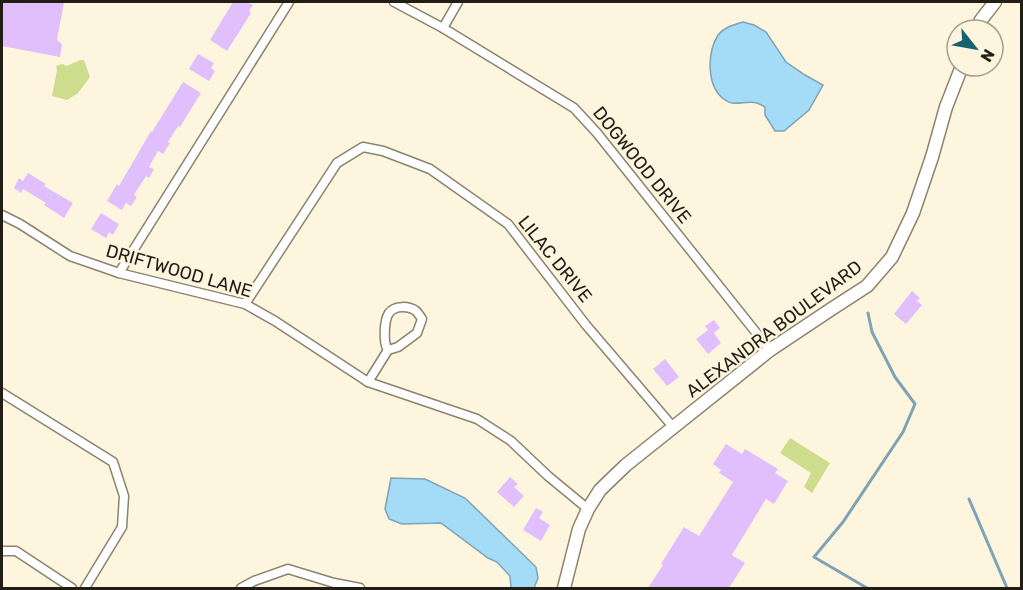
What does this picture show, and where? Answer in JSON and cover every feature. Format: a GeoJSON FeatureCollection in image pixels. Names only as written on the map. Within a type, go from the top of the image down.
{"type":"FeatureCollection","features":[{"type":"Feature","properties":{"kind":"street"},"geometry":{"type":"LineString","coordinates":[[119,273],[289,2]]}},
{"type":"Feature","properties":{"kind":"street","name":"DOGWOOD DRIVE"},"geometry":{"type":"LineString","coordinates":[[394,2],[443,28],[574,108],[597,133],[770,350]]}},
{"type":"Feature","properties":{"kind":"street"},"geometry":{"type":"LineString","coordinates":[[443,28],[458,2]]}},
{"type":"Feature","properties":{"kind":"street"},"geometry":{"type":"LineString","coordinates":[[983,18],[995,2]]}},
{"type":"Feature","properties":{"kind":"street","name":"ALEXANDRA BOULEVARD"},"geometry":{"type":"LineString","coordinates":[[564,588],[579,529],[600,490],[626,465],[770,350],[867,286],[892,257],[913,213],[957,78]]}},
{"type":"Feature","properties":{"kind":"street","name":"LILAC DRIVE"},"geometry":{"type":"LineString","coordinates":[[245,304],[337,163],[363,147],[383,151],[430,169],[508,224],[586,325],[674,428]]}},
{"type":"Feature","properties":{"kind":"street","name":"DRIFTWOOD LANE"},"geometry":{"type":"LineString","coordinates":[[2,215],[70,256],[119,273],[245,304],[368,382],[477,418],[512,441],[555,482],[588,509]]}},
{"type":"Feature","properties":{"kind":"street"},"geometry":{"type":"LineString","coordinates":[[368,382],[388,350],[398,347],[417,333],[422,318],[415,310],[405,307],[396,308],[389,313],[385,326],[385,345],[388,350]]}},
{"type":"Feature","properties":{"kind":"street"},"geometry":{"type":"LineString","coordinates":[[2,393],[113,462],[124,496],[122,527],[85,588]]}},
{"type":"Feature","properties":{"kind":"street"},"geometry":{"type":"LineString","coordinates":[[2,551],[16,551],[72,588]]}},
{"type":"Feature","properties":{"kind":"street"},"geometry":{"type":"LineString","coordinates":[[241,588],[288,569],[360,588]]}},
{"type":"Feature","properties":{"kind":"green space"},"geometry":{"type":"Polygon","coordinates":[[[84,60],[90,77],[78,93],[67,100],[52,96],[56,66],[62,64],[67,66],[84,60]]]}},
{"type":"Feature","properties":{"kind":"green space"},"geometry":{"type":"Polygon","coordinates":[[[790,438],[830,463],[812,493],[804,487],[811,473],[780,453],[790,438]]]}},
{"type":"Feature","properties":{"kind":"water"},"geometry":{"type":"Polygon","coordinates":[[[743,22],[766,32],[786,62],[823,85],[809,110],[784,131],[775,131],[765,115],[765,107],[753,102],[729,102],[714,87],[710,60],[714,42],[723,30],[743,22]]]}},
{"type":"Feature","properties":{"kind":"water"},"geometry":{"type":"Polygon","coordinates":[[[391,478],[425,479],[465,498],[536,567],[538,578],[534,588],[511,588],[510,576],[497,562],[488,558],[441,523],[402,524],[389,519],[385,509],[391,478]]]}},
{"type":"Feature","properties":{"kind":"building"},"geometry":{"type":"Polygon","coordinates":[[[2,2],[64,2],[57,40],[62,44],[60,57],[2,46],[2,2]]]}},
{"type":"Feature","properties":{"kind":"building"},"geometry":{"type":"Polygon","coordinates":[[[233,2],[247,2],[253,5],[249,11],[251,13],[227,51],[210,40],[233,2]]]}},
{"type":"Feature","properties":{"kind":"building"},"geometry":{"type":"Polygon","coordinates":[[[198,54],[214,63],[211,68],[215,71],[209,81],[189,69],[198,54]]]}},
{"type":"Feature","properties":{"kind":"building"},"geometry":{"type":"Polygon","coordinates":[[[183,82],[201,93],[168,142],[170,143],[163,154],[158,151],[149,167],[154,169],[149,178],[146,176],[134,195],[137,197],[131,206],[126,203],[122,210],[107,201],[117,184],[119,186],[183,82]]]}},
{"type":"Feature","properties":{"kind":"building"},"geometry":{"type":"Polygon","coordinates":[[[28,173],[46,184],[44,186],[73,203],[64,218],[44,205],[46,203],[23,189],[21,193],[14,188],[19,178],[23,181],[28,173]]]}},
{"type":"Feature","properties":{"kind":"building"},"geometry":{"type":"Polygon","coordinates":[[[101,213],[119,224],[113,235],[109,232],[106,238],[91,229],[101,213]]]}},
{"type":"Feature","properties":{"kind":"building"},"geometry":{"type":"Polygon","coordinates":[[[912,291],[920,298],[917,301],[922,305],[906,324],[894,314],[912,291]]]}},
{"type":"Feature","properties":{"kind":"building"},"geometry":{"type":"Polygon","coordinates":[[[714,320],[720,328],[714,333],[721,343],[708,354],[696,339],[708,330],[705,326],[714,320]]]}},
{"type":"Feature","properties":{"kind":"building"},"geometry":{"type":"Polygon","coordinates":[[[665,359],[679,377],[667,386],[653,369],[665,359]]]}},
{"type":"Feature","properties":{"kind":"building"},"geometry":{"type":"Polygon","coordinates":[[[726,444],[742,454],[745,449],[778,469],[775,473],[788,481],[774,504],[766,499],[732,555],[745,563],[729,588],[648,588],[684,527],[699,536],[733,482],[719,473],[721,470],[713,464],[726,444]]]}},
{"type":"Feature","properties":{"kind":"building"},"geometry":{"type":"Polygon","coordinates":[[[510,477],[518,484],[514,487],[524,496],[514,507],[497,492],[510,477]]]}},
{"type":"Feature","properties":{"kind":"building"},"geometry":{"type":"Polygon","coordinates":[[[536,508],[543,512],[539,518],[550,525],[541,541],[523,530],[536,508]]]}},
{"type":"Feature","properties":{"kind":"waterway"},"geometry":{"type":"LineString","coordinates":[[867,588],[814,557],[843,522],[903,432],[915,404],[895,377],[872,332],[868,313]]}},
{"type":"Feature","properties":{"kind":"waterway"},"geometry":{"type":"LineString","coordinates":[[969,499],[1007,588]]}}]}
